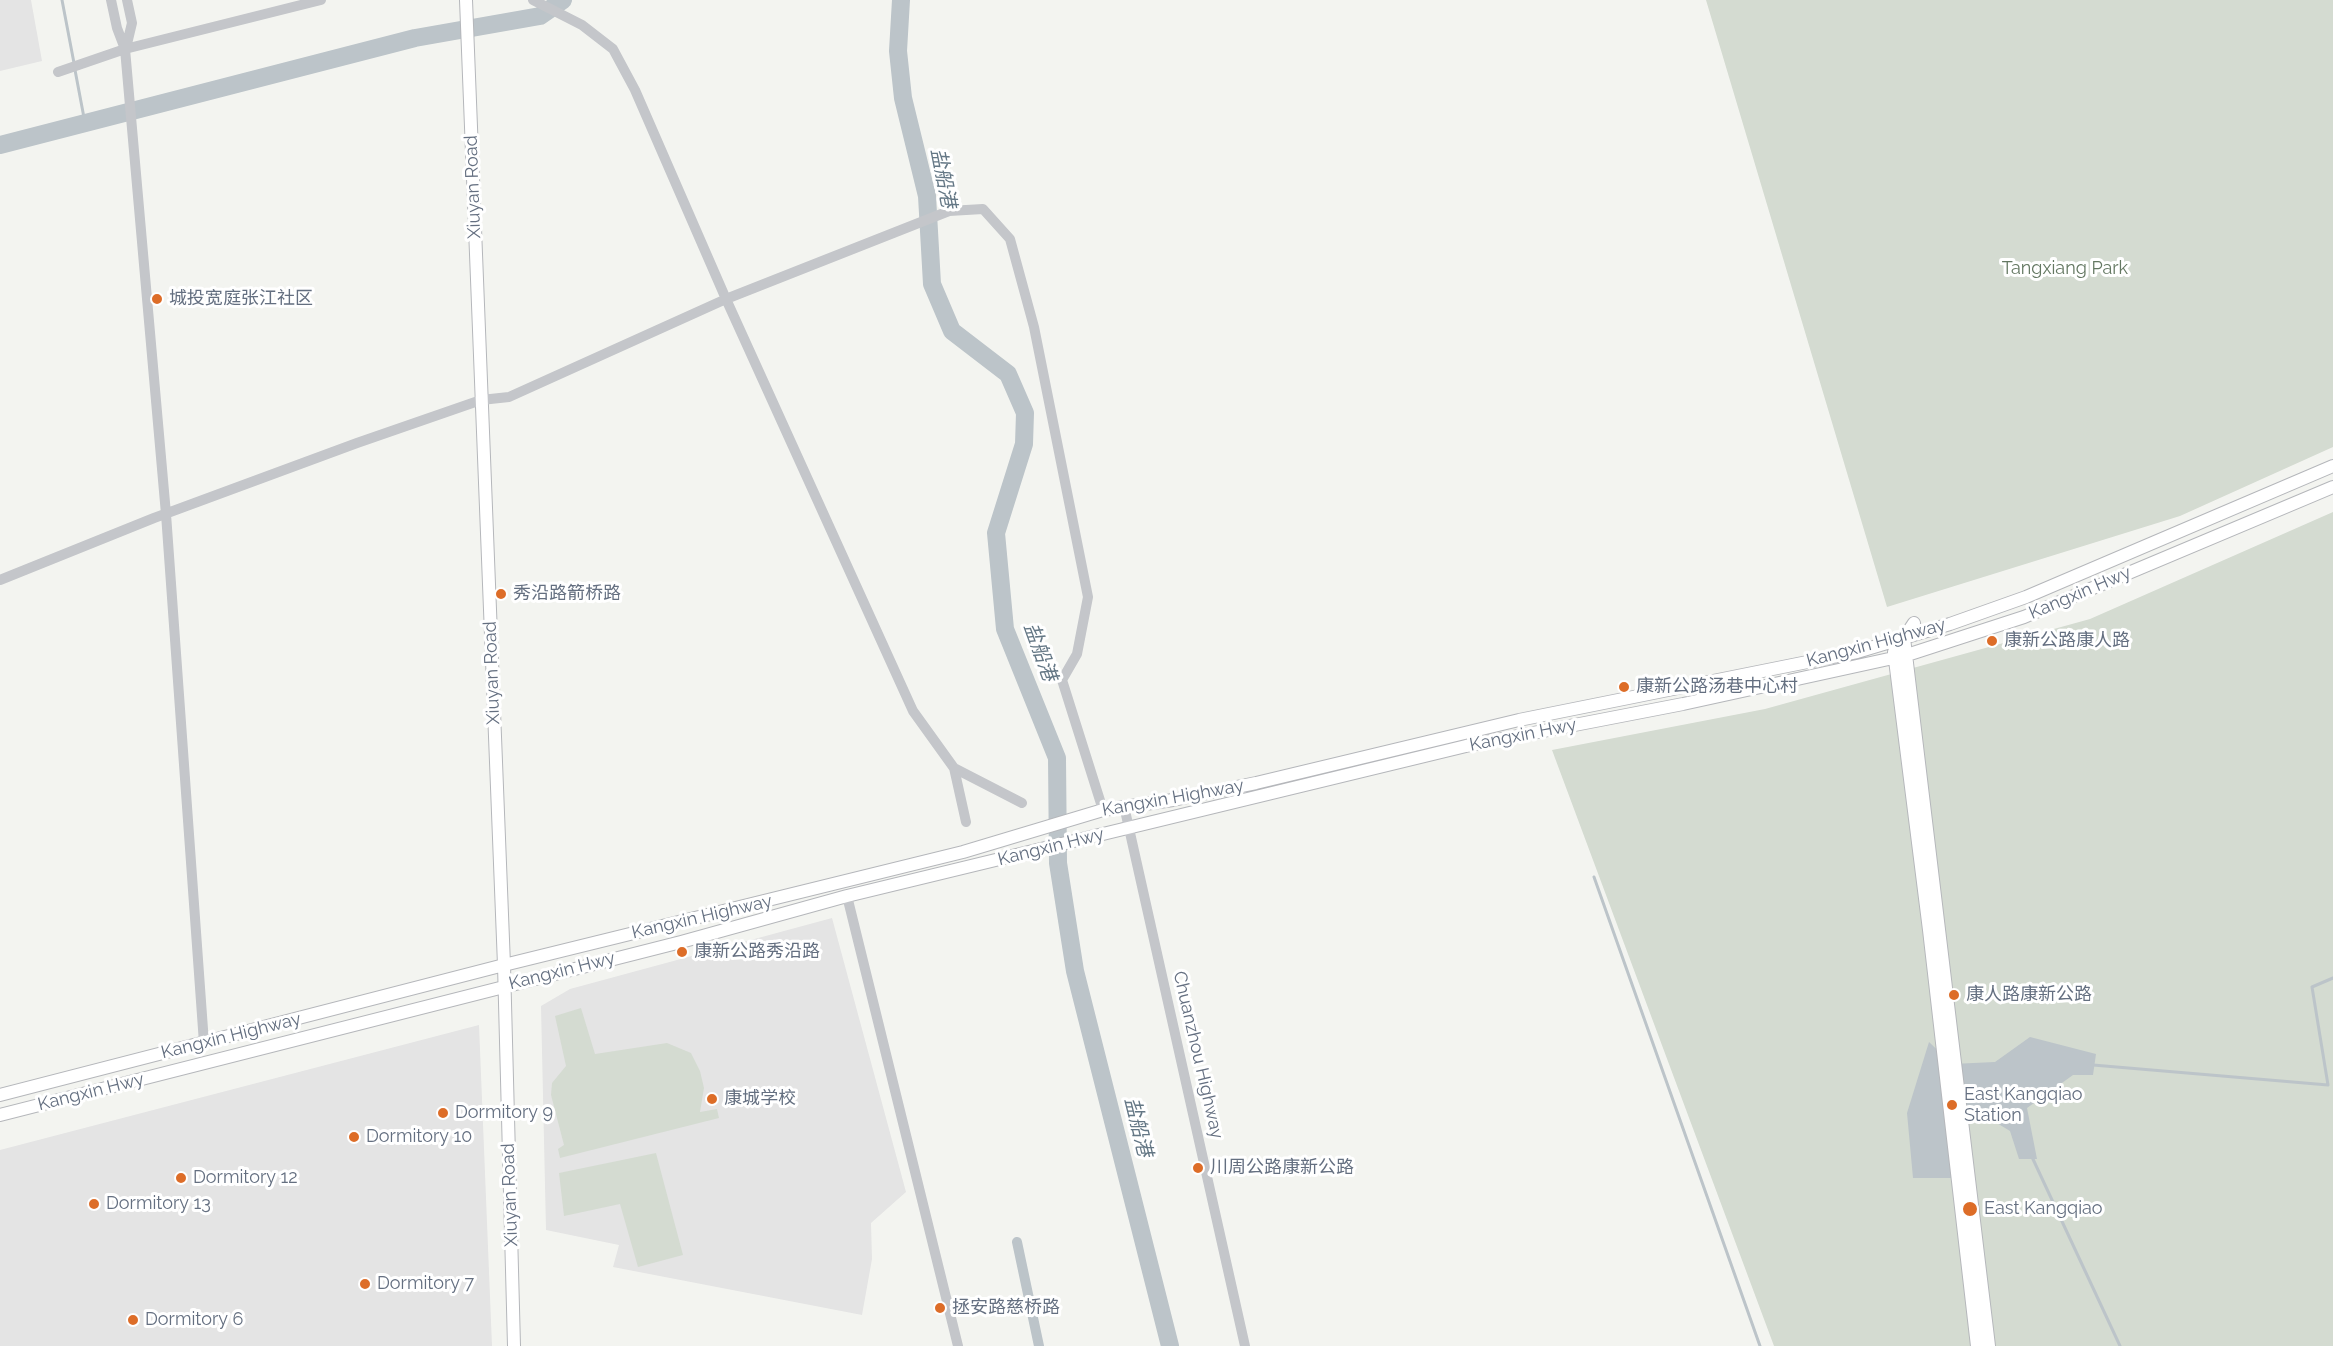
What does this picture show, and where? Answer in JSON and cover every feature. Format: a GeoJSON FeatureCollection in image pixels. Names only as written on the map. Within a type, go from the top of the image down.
{"type":"FeatureCollection","features":[{"type":"Feature","properties":{"kind":"main road","name":"Xiuyan Road"},"geometry":{"type":"LineString","coordinates":[[466,4],[504,965],[514,1346]]}},
{"type":"Feature","properties":{"kind":"main road","name":"Kangxin Highway"},"geometry":{"type":"LineString","coordinates":[[0,1095],[504,965],[963,852],[1097,812],[1173,800],[1256,783],[1519,720],[1821,660],[1898,640],[2026,597],[2333,466]]}},
{"type":"Feature","properties":{"kind":"main road","name":"Kangxin Hwy"},"geometry":{"type":"LineString","coordinates":[[0,1115],[681,942],[847,896],[1466,746],[1683,704],[1901,656],[2024,617],[2333,487]]}},
{"type":"Feature","properties":{"kind":"main road"},"geometry":{"type":"LineString","coordinates":[[1914,623],[1898,640],[1989,1346]]}},
{"type":"Feature","properties":{"kind":"main road"},"geometry":{"type":"LineString","coordinates":[[1901,656],[1977,1346]]}},
{"type":"Feature","properties":{"kind":"street"},"geometry":{"type":"LineString","coordinates":[[111,0],[117,28],[125,49],[166,514],[204,1043]]}},
{"type":"Feature","properties":{"kind":"street"},"geometry":{"type":"LineString","coordinates":[[125,49],[132,23],[127,0]]}},
{"type":"Feature","properties":{"kind":"street"},"geometry":{"type":"LineString","coordinates":[[58,72],[125,49],[321,0]]}},
{"type":"Feature","properties":{"kind":"street"},"geometry":{"type":"LineString","coordinates":[[533,0],[582,25],[613,49],[636,90],[726,299],[913,711],[954,768],[966,822]]}},
{"type":"Feature","properties":{"kind":"street"},"geometry":{"type":"LineString","coordinates":[[0,580],[166,514],[481,400],[509,398],[726,299],[949,211],[983,209],[1010,240],[1034,327],[1088,597],[1077,654],[1062,680],[1097,812]]}},
{"type":"Feature","properties":{"kind":"street"},"geometry":{"type":"LineString","coordinates":[[954,768],[1022,803]]}},
{"type":"Feature","properties":{"kind":"street","name":"Chuanzhou Highway"},"geometry":{"type":"LineString","coordinates":[[1124,806],[1245,1346]]}},
{"type":"Feature","properties":{"kind":"street"},"geometry":{"type":"LineString","coordinates":[[847,896],[958,1346]]}},
{"type":"Feature","properties":{"kind":"shaded area"},"geometry":{"type":"Polygon","coordinates":[[[0,0],[31,0],[42,61],[0,71],[0,0]]]}},
{"type":"Feature","properties":{"kind":"shaded area","name":"康城学校"},"geometry":{"type":"Polygon","coordinates":[[[832,918],[906,1192],[871,1223],[872,1259],[862,1315],[613,1267],[619,1245],[546,1230],[541,1006],[570,989],[832,918]]]}},
{"type":"Feature","properties":{"kind":"shaded area"},"geometry":{"type":"Polygon","coordinates":[[[479,1025],[492,1346],[0,1346],[0,1150],[479,1025]]]}},
{"type":"Feature","properties":{"kind":"shaded area"},"geometry":{"type":"Polygon","coordinates":[[[2030,1037],[2096,1054],[2093,1075],[2073,1075],[2027,1108],[2037,1159],[2019,1159],[2010,1131],[1982,1114],[1961,1129],[1972,1178],[1913,1178],[1907,1113],[1929,1042],[1952,1064],[1995,1062],[2030,1037]]]}},
{"type":"Feature","properties":{"kind":"green space","name":"Tangxiang Park"},"geometry":{"type":"Polygon","coordinates":[[[1706,0],[2333,0],[2333,447],[2180,516],[1887,607],[1706,0]]]}},
{"type":"Feature","properties":{"kind":"green space"},"geometry":{"type":"Polygon","coordinates":[[[2333,512],[2333,1346],[1774,1346],[1552,750],[1765,709],[2090,619],[2333,512]]]}},
{"type":"Feature","properties":{"kind":"green space"},"geometry":{"type":"Polygon","coordinates":[[[581,1008],[595,1054],[667,1043],[691,1053],[700,1071],[704,1088],[700,1112],[717,1109],[719,1118],[560,1158],[558,1149],[564,1145],[551,1095],[552,1083],[566,1066],[555,1016],[581,1008]]]}},
{"type":"Feature","properties":{"kind":"green space"},"geometry":{"type":"Polygon","coordinates":[[[656,1153],[683,1255],[638,1267],[620,1204],[564,1216],[559,1173],[656,1153]]]}},
{"type":"Feature","properties":{"kind":"waterway"},"geometry":{"type":"LineString","coordinates":[[62,0],[74,63]]}},
{"type":"Feature","properties":{"kind":"waterway"},"geometry":{"type":"LineString","coordinates":[[0,145],[415,38],[540,16],[563,0]]}},
{"type":"Feature","properties":{"kind":"waterway","name":"盐船港"},"geometry":{"type":"LineString","coordinates":[[901,0],[898,51],[903,98],[927,196],[932,284],[952,331],[1008,374],[1025,413],[1024,444],[996,533],[1005,629],[1057,758],[1058,863],[1075,971],[1170,1346]]}},
{"type":"Feature","properties":{"kind":"waterway"},"geometry":{"type":"LineString","coordinates":[[75,70],[85,123]]}},
{"type":"Feature","properties":{"kind":"waterway"},"geometry":{"type":"LineString","coordinates":[[1594,877],[1760,1346]]}},
{"type":"Feature","properties":{"kind":"waterway"},"geometry":{"type":"LineString","coordinates":[[2093,1065],[2328,1085],[2312,987],[2333,978]]}},
{"type":"Feature","properties":{"kind":"waterway"},"geometry":{"type":"LineString","coordinates":[[2032,1157],[2120,1346]]}},
{"type":"Feature","properties":{"kind":"waterway"},"geometry":{"type":"LineString","coordinates":[[1017,1242],[1039,1346]]}},
{"type":"Feature","properties":{"kind":"place","name":"城投宽庭张江社区"},"geometry":{"type":"Point","coordinates":[157,299]}},
{"type":"Feature","properties":{"kind":"place","name":"秀沿路箭桥路"},"geometry":{"type":"Point","coordinates":[501,594]}},
{"type":"Feature","properties":{"kind":"place","name":"康新公路康人路"},"geometry":{"type":"Point","coordinates":[1992,641]}},
{"type":"Feature","properties":{"kind":"place","name":"康新公路汤巷中心村"},"geometry":{"type":"Point","coordinates":[1624,687]}},
{"type":"Feature","properties":{"kind":"place","name":"康新公路秀沿路"},"geometry":{"type":"Point","coordinates":[682,952]}},
{"type":"Feature","properties":{"kind":"place","name":"康人路康新公路"},"geometry":{"type":"Point","coordinates":[1954,995]}},
{"type":"Feature","properties":{"kind":"place","name":"康城学校"},"geometry":{"type":"Point","coordinates":[712,1099]}},
{"type":"Feature","properties":{"kind":"place","name":"East Kangqiao Station"},"geometry":{"type":"Point","coordinates":[1952,1105]}},
{"type":"Feature","properties":{"kind":"place","name":"Dormitory 9"},"geometry":{"type":"Point","coordinates":[443,1113]}},
{"type":"Feature","properties":{"kind":"place","name":"Dormitory 10"},"geometry":{"type":"Point","coordinates":[354,1137]}},
{"type":"Feature","properties":{"kind":"place","name":"川周公路康新公路"},"geometry":{"type":"Point","coordinates":[1198,1168]}},
{"type":"Feature","properties":{"kind":"place","name":"Dormitory 12"},"geometry":{"type":"Point","coordinates":[181,1178]}},
{"type":"Feature","properties":{"kind":"place","name":"Dormitory 13"},"geometry":{"type":"Point","coordinates":[94,1204]}},
{"type":"Feature","properties":{"kind":"place","name":"East Kangqiao"},"geometry":{"type":"Point","coordinates":[1970,1209]}},
{"type":"Feature","properties":{"kind":"place","name":"Dormitory 7"},"geometry":{"type":"Point","coordinates":[365,1284]}},
{"type":"Feature","properties":{"kind":"place","name":"拯安路慈桥路"},"geometry":{"type":"Point","coordinates":[940,1308]}},
{"type":"Feature","properties":{"kind":"place","name":"Dormitory 6"},"geometry":{"type":"Point","coordinates":[133,1320]}}]}
